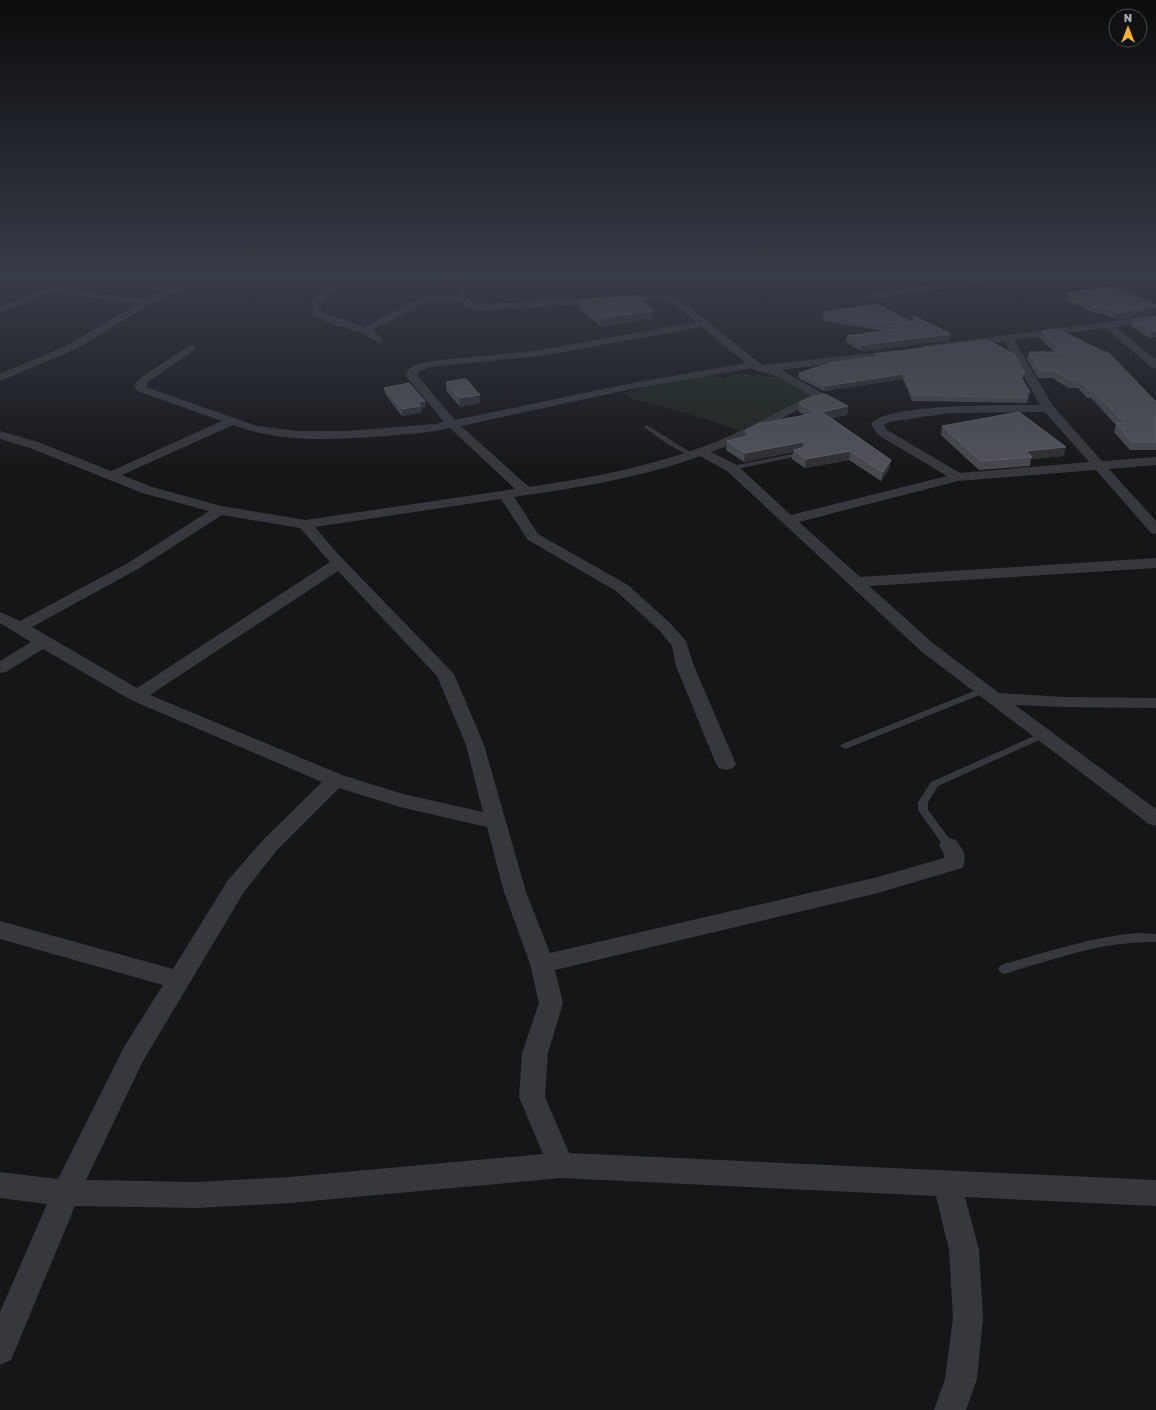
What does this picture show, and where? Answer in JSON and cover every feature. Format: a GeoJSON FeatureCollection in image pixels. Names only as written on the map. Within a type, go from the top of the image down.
{"type":"FeatureCollection","features":[{"type":"Feature","properties":{"kind":"street"},"geometry":{"type":"LineString","coordinates":[[0,378],[81,342]]}},
{"type":"Feature","properties":{"kind":"street"},"geometry":{"type":"LineString","coordinates":[[526,491],[451,423],[411,375],[412,371],[430,364],[540,352],[600,342]]}},
{"type":"Feature","properties":{"kind":"street"},"geometry":{"type":"LineString","coordinates":[[0,435],[34,445],[147,490],[220,510],[305,524],[587,482],[697,453],[757,427],[820,395],[777,372],[757,367],[726,342]]}},
{"type":"Feature","properties":{"kind":"street"},"geometry":{"type":"LineString","coordinates":[[190,348],[144,380],[140,385],[141,389],[231,422],[255,429],[297,435],[346,434],[436,428],[451,423],[627,387],[757,367],[967,342]]}},
{"type":"Feature","properties":{"kind":"street"},"geometry":{"type":"LineString","coordinates":[[1010,342],[1048,408],[1156,530]]}},
{"type":"Feature","properties":{"kind":"street"},"geometry":{"type":"LineString","coordinates":[[1128,342],[1156,366]]}},
{"type":"Feature","properties":{"kind":"street"},"geometry":{"type":"LineString","coordinates":[[958,477],[882,432],[877,424],[886,419],[950,409],[1048,408]]}},
{"type":"Feature","properties":{"kind":"street"},"geometry":{"type":"LineString","coordinates":[[110,476],[231,422]]}},
{"type":"Feature","properties":{"kind":"street"},"geometry":{"type":"LineString","coordinates":[[697,453],[732,468],[928,648],[1156,819]]}},
{"type":"Feature","properties":{"kind":"street"},"geometry":{"type":"LineString","coordinates":[[788,520],[958,477],[1156,461]]}},
{"type":"Feature","properties":{"kind":"street"},"geometry":{"type":"LineString","coordinates":[[505,494],[533,537],[622,588],[664,627],[680,645],[685,666],[726,764]]}},
{"type":"Feature","properties":{"kind":"street"},"geometry":{"type":"LineString","coordinates":[[20,626],[133,566],[220,510]]}},
{"type":"Feature","properties":{"kind":"street"},"geometry":{"type":"LineString","coordinates":[[305,524],[339,563],[445,674],[475,745],[515,892],[542,964],[551,1003],[534,1053],[532,1097],[561,1165]]}},
{"type":"Feature","properties":{"kind":"street"},"geometry":{"type":"LineString","coordinates":[[137,696],[339,563]]}},
{"type":"Feature","properties":{"kind":"street"},"geometry":{"type":"LineString","coordinates":[[857,582],[1156,563]]}},
{"type":"Feature","properties":{"kind":"street"},"geometry":{"type":"LineString","coordinates":[[0,617],[20,626],[44,642],[137,696],[335,780],[400,800],[495,822]]}},
{"type":"Feature","properties":{"kind":"street"},"geometry":{"type":"LineString","coordinates":[[0,668],[44,642]]}},
{"type":"Feature","properties":{"kind":"street"},"geometry":{"type":"LineString","coordinates":[[990,694],[1064,702],[1156,703]]}},
{"type":"Feature","properties":{"kind":"street"},"geometry":{"type":"LineString","coordinates":[[0,1349],[66,1193],[132,1055],[236,886],[270,845],[335,780]]}},
{"type":"Feature","properties":{"kind":"street"},"geometry":{"type":"LineString","coordinates":[[542,964],[886,883],[954,863],[956,854],[949,845]]}},
{"type":"Feature","properties":{"kind":"street"},"geometry":{"type":"LineString","coordinates":[[0,930],[178,980]]}},
{"type":"Feature","properties":{"kind":"street"},"geometry":{"type":"LineString","coordinates":[[0,1185],[66,1193],[197,1195],[259,1192],[561,1165],[1156,1193]]}},
{"type":"Feature","properties":{"kind":"street"},"geometry":{"type":"LineString","coordinates":[[948,1183],[964,1250],[968,1318],[961,1379],[950,1410]]}},
{"type":"Feature","properties":{"kind":"lane"},"geometry":{"type":"LineString","coordinates":[[647,427],[671,444],[697,453]]}},
{"type":"Feature","properties":{"kind":"lane"},"geometry":{"type":"LineString","coordinates":[[732,468],[801,454]]}},
{"type":"Feature","properties":{"kind":"lane"},"geometry":{"type":"LineString","coordinates":[[845,746],[990,694]]}},
{"type":"Feature","properties":{"kind":"lane"},"geometry":{"type":"LineString","coordinates":[[949,845],[923,810],[923,802],[934,784],[1043,735]]}},
{"type":"Feature","properties":{"kind":"lane"},"geometry":{"type":"LineString","coordinates":[[1004,969],[1096,944],[1137,937],[1156,938]]}},
{"type":"Feature","properties":{"kind":"shaded area"},"geometry":{"type":"Polygon","coordinates":[[[730,373],[785,378],[816,395],[754,426],[738,431],[706,419],[633,399],[623,393],[697,376],[706,375],[726,378],[730,373]]]}},
{"type":"Feature","properties":{"kind":"building"},"geometry":{"type":"Polygon","coordinates":[[[857,342],[888,342],[862,345],[857,342]]]}},
{"type":"Feature","properties":{"kind":"building"},"geometry":{"type":"Polygon","coordinates":[[[973,342],[991,342],[1014,354],[1025,373],[1018,373],[1030,392],[1022,392],[1028,398],[913,395],[903,374],[825,386],[799,373],[830,363],[878,356],[875,354],[973,342]]]}},
{"type":"Feature","properties":{"kind":"building"},"geometry":{"type":"Polygon","coordinates":[[[1053,342],[1083,342],[1104,352],[1108,352],[1156,402],[1156,442],[1132,442],[1116,423],[1125,423],[1093,391],[1090,391],[1080,380],[1070,380],[1055,371],[1040,371],[1029,352],[1063,352],[1053,342]]]}},
{"type":"Feature","properties":{"kind":"building"},"geometry":{"type":"Polygon","coordinates":[[[466,379],[480,395],[459,398],[446,382],[466,379]]]}},
{"type":"Feature","properties":{"kind":"building"},"geometry":{"type":"Polygon","coordinates":[[[409,383],[425,401],[418,402],[421,406],[402,409],[384,388],[409,383]]]}},
{"type":"Feature","properties":{"kind":"building"},"geometry":{"type":"Polygon","coordinates":[[[825,394],[848,406],[822,412],[891,460],[883,472],[850,451],[806,459],[794,450],[805,447],[807,445],[803,442],[745,453],[727,441],[752,435],[745,431],[758,424],[816,413],[799,403],[811,397],[825,394]]]}},
{"type":"Feature","properties":{"kind":"building"},"geometry":{"type":"Polygon","coordinates":[[[1019,412],[1066,447],[1026,451],[1032,457],[981,461],[942,426],[1019,412]]]}}]}
